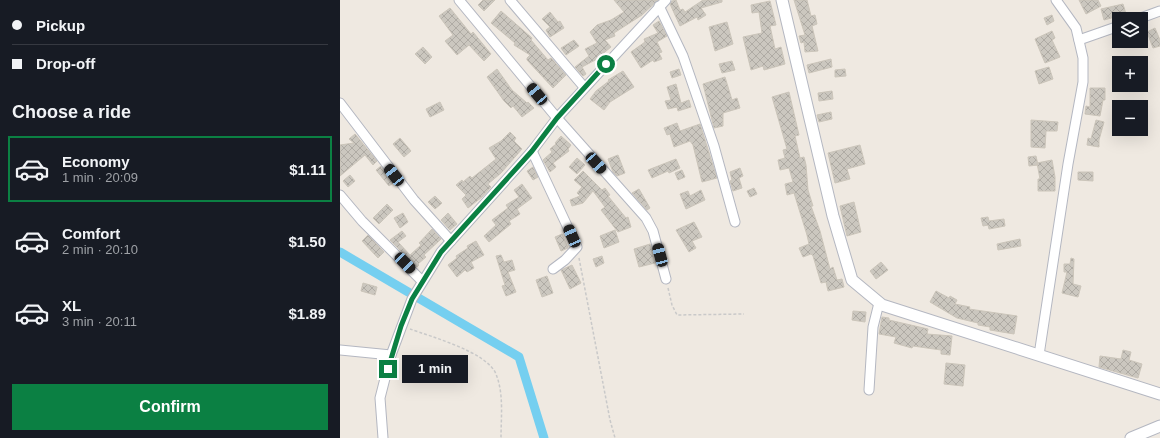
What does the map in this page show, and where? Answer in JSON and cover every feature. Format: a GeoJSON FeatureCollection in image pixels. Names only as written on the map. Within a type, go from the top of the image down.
{"type":"FeatureCollection","features":[{"type":"Feature","properties":{"kind":"street"},"geometry":{"type":"LineString","coordinates":[[459,0],[557,118],[646,218],[653,231],[666,279]]}},
{"type":"Feature","properties":{"kind":"street"},"geometry":{"type":"LineString","coordinates":[[510,0],[584,88]]}},
{"type":"Feature","properties":{"kind":"street"},"geometry":{"type":"LineString","coordinates":[[782,0],[833,216],[852,280],[882,305],[1160,394]]}},
{"type":"Feature","properties":{"kind":"street"},"geometry":{"type":"LineString","coordinates":[[1039,355],[1068,164],[1083,82],[1083,58],[1076,28],[1056,0]]}},
{"type":"Feature","properties":{"kind":"street"},"geometry":{"type":"LineString","coordinates":[[383,438],[380,398],[391,355],[413,295],[441,252],[532,151],[557,118],[662,3],[683,56],[714,146],[735,222]]}},
{"type":"Feature","properties":{"kind":"street"},"geometry":{"type":"LineString","coordinates":[[1148,15],[1160,11]]}},
{"type":"Feature","properties":{"kind":"street"},"geometry":{"type":"LineString","coordinates":[[1079,40],[1112,28]]}},
{"type":"Feature","properties":{"kind":"street"},"geometry":{"type":"LineString","coordinates":[[340,103],[414,200],[451,241]]}},
{"type":"Feature","properties":{"kind":"street"},"geometry":{"type":"LineString","coordinates":[[532,151],[577,247],[565,260],[553,269]]}},
{"type":"Feature","properties":{"kind":"street"},"geometry":{"type":"LineString","coordinates":[[340,195],[362,221],[422,281]]}},
{"type":"Feature","properties":{"kind":"street"},"geometry":{"type":"LineString","coordinates":[[869,390],[873,327],[879,303]]}},
{"type":"Feature","properties":{"kind":"street"},"geometry":{"type":"LineString","coordinates":[[340,350],[391,355]]}},
{"type":"Feature","properties":{"kind":"street"},"geometry":{"type":"LineString","coordinates":[[1131,438],[1160,426]]}},
{"type":"Feature","properties":{"kind":"path"},"geometry":{"type":"LineString","coordinates":[[577,247],[610,420],[615,438]]}},
{"type":"Feature","properties":{"kind":"path"},"geometry":{"type":"LineString","coordinates":[[666,279],[676,315],[744,314]]}},
{"type":"Feature","properties":{"kind":"path"},"geometry":{"type":"LineString","coordinates":[[401,326],[452,345],[482,359],[495,373],[501,395],[502,438]]}},
{"type":"Feature","properties":{"kind":"building"},"geometry":{"type":"Polygon","coordinates":[[[483,0],[495,0],[484,11],[478,5],[483,0]]]}},
{"type":"Feature","properties":{"kind":"building"},"geometry":{"type":"Polygon","coordinates":[[[614,0],[658,0],[642,15],[614,33],[615,36],[605,40],[611,47],[600,56],[601,57],[582,67],[586,74],[583,76],[575,67],[589,56],[585,49],[597,43],[590,32],[597,25],[611,20],[624,12],[614,0]]]}},
{"type":"Feature","properties":{"kind":"building"},"geometry":{"type":"Polygon","coordinates":[[[676,0],[680,10],[683,9],[685,12],[703,0],[722,0],[722,2],[701,8],[706,15],[698,20],[697,17],[680,26],[670,4],[672,1],[676,0]]]}},
{"type":"Feature","properties":{"kind":"building"},"geometry":{"type":"Polygon","coordinates":[[[794,0],[807,0],[811,16],[815,15],[817,24],[812,26],[818,51],[805,52],[804,42],[801,43],[799,36],[805,35],[794,0]]]}},
{"type":"Feature","properties":{"kind":"building"},"geometry":{"type":"Polygon","coordinates":[[[1079,0],[1098,0],[1101,6],[1086,14],[1079,0]]]}},
{"type":"Feature","properties":{"kind":"building"},"geometry":{"type":"Polygon","coordinates":[[[770,1],[776,25],[770,26],[775,49],[781,47],[785,64],[764,70],[763,66],[751,70],[743,37],[762,33],[759,12],[752,13],[751,5],[770,1]]]}},
{"type":"Feature","properties":{"kind":"building"},"geometry":{"type":"Polygon","coordinates":[[[1123,4],[1125,12],[1112,12],[1112,18],[1104,20],[1101,9],[1123,4]]]}},
{"type":"Feature","properties":{"kind":"building"},"geometry":{"type":"Polygon","coordinates":[[[450,8],[471,34],[473,32],[491,54],[484,61],[469,45],[457,55],[445,41],[453,35],[439,16],[450,8]]]}},
{"type":"Feature","properties":{"kind":"building"},"geometry":{"type":"Polygon","coordinates":[[[501,11],[532,38],[531,40],[548,60],[551,58],[566,75],[553,88],[527,60],[530,55],[514,45],[515,43],[491,23],[501,11]]]}},
{"type":"Feature","properties":{"kind":"building"},"geometry":{"type":"Polygon","coordinates":[[[550,12],[558,22],[560,21],[564,28],[550,37],[546,30],[550,27],[542,19],[550,12]]]}},
{"type":"Feature","properties":{"kind":"building"},"geometry":{"type":"Polygon","coordinates":[[[1052,15],[1054,21],[1047,25],[1044,18],[1052,15]]]}},
{"type":"Feature","properties":{"kind":"building"},"geometry":{"type":"Polygon","coordinates":[[[659,21],[667,36],[657,42],[662,52],[659,53],[662,59],[654,62],[653,60],[641,68],[631,52],[645,42],[644,39],[658,33],[653,25],[659,21]]]}},
{"type":"Feature","properties":{"kind":"building"},"geometry":{"type":"Polygon","coordinates":[[[727,22],[733,44],[715,51],[709,27],[727,22]]]}},
{"type":"Feature","properties":{"kind":"building"},"geometry":{"type":"Polygon","coordinates":[[[1155,28],[1160,40],[1160,46],[1153,48],[1148,32],[1155,28]]]}},
{"type":"Feature","properties":{"kind":"building"},"geometry":{"type":"Polygon","coordinates":[[[1052,31],[1055,38],[1052,40],[1060,57],[1045,63],[1035,39],[1052,31]]]}},
{"type":"Feature","properties":{"kind":"building"},"geometry":{"type":"Polygon","coordinates":[[[574,40],[579,46],[566,55],[561,48],[574,40]]]}},
{"type":"Feature","properties":{"kind":"building"},"geometry":{"type":"Polygon","coordinates":[[[423,47],[432,57],[425,64],[415,54],[423,47]]]}},
{"type":"Feature","properties":{"kind":"building"},"geometry":{"type":"Polygon","coordinates":[[[831,59],[832,67],[809,73],[807,65],[831,59]]]}},
{"type":"Feature","properties":{"kind":"building"},"geometry":{"type":"Polygon","coordinates":[[[732,61],[735,70],[722,73],[719,64],[732,61]]]}},
{"type":"Feature","properties":{"kind":"building"},"geometry":{"type":"Polygon","coordinates":[[[1049,67],[1053,79],[1039,84],[1035,71],[1049,67]]]}},
{"type":"Feature","properties":{"kind":"building"},"geometry":{"type":"Polygon","coordinates":[[[497,69],[512,90],[534,108],[522,117],[513,106],[511,108],[504,101],[487,77],[497,69]]]}},
{"type":"Feature","properties":{"kind":"building"},"geometry":{"type":"Polygon","coordinates":[[[679,69],[681,75],[672,78],[670,72],[679,69]]]}},
{"type":"Feature","properties":{"kind":"building"},"geometry":{"type":"Polygon","coordinates":[[[845,69],[846,76],[835,77],[835,70],[845,69]]]}},
{"type":"Feature","properties":{"kind":"building"},"geometry":{"type":"Polygon","coordinates":[[[623,71],[634,87],[610,102],[604,110],[590,99],[596,91],[609,81],[608,80],[623,71]]]}},
{"type":"Feature","properties":{"kind":"building"},"geometry":{"type":"Polygon","coordinates":[[[725,77],[732,100],[737,98],[740,108],[723,113],[723,126],[714,128],[703,84],[725,77]]]}},
{"type":"Feature","properties":{"kind":"building"},"geometry":{"type":"Polygon","coordinates":[[[676,84],[681,103],[689,100],[691,107],[678,111],[677,107],[668,109],[665,101],[671,100],[667,87],[676,84]]]}},
{"type":"Feature","properties":{"kind":"building"},"geometry":{"type":"Polygon","coordinates":[[[1090,88],[1105,88],[1105,100],[1103,100],[1100,116],[1085,114],[1086,106],[1090,107],[1090,88]]]}},
{"type":"Feature","properties":{"kind":"building"},"geometry":{"type":"Polygon","coordinates":[[[832,91],[833,99],[819,101],[818,93],[832,91]]]}},
{"type":"Feature","properties":{"kind":"building"},"geometry":{"type":"Polygon","coordinates":[[[789,92],[799,135],[795,136],[800,158],[804,157],[806,165],[808,190],[813,206],[811,206],[820,231],[830,269],[833,267],[837,280],[842,279],[844,287],[828,291],[826,282],[821,283],[813,256],[811,254],[803,257],[799,248],[809,244],[807,235],[794,193],[787,195],[785,184],[793,182],[789,168],[780,170],[778,160],[785,158],[783,150],[787,149],[772,97],[789,92]]]}},
{"type":"Feature","properties":{"kind":"building"},"geometry":{"type":"Polygon","coordinates":[[[440,102],[444,110],[430,117],[426,109],[440,102]]]}},
{"type":"Feature","properties":{"kind":"building"},"geometry":{"type":"Polygon","coordinates":[[[831,112],[832,119],[819,122],[817,115],[831,112]]]}},
{"type":"Feature","properties":{"kind":"building"},"geometry":{"type":"Polygon","coordinates":[[[1031,120],[1058,122],[1057,131],[1046,131],[1045,148],[1031,147],[1031,120]]]}},
{"type":"Feature","properties":{"kind":"building"},"geometry":{"type":"Polygon","coordinates":[[[1096,120],[1104,122],[1099,140],[1099,147],[1087,145],[1088,138],[1091,139],[1096,120]]]}},
{"type":"Feature","properties":{"kind":"building"},"geometry":{"type":"Polygon","coordinates":[[[677,123],[680,131],[700,124],[717,178],[702,182],[693,145],[690,141],[674,147],[670,134],[667,135],[664,128],[677,123]]]}},
{"type":"Feature","properties":{"kind":"building"},"geometry":{"type":"Polygon","coordinates":[[[510,132],[516,138],[514,141],[522,149],[501,173],[488,184],[491,187],[482,197],[468,208],[462,199],[466,195],[456,185],[462,180],[463,182],[470,176],[472,178],[496,159],[489,148],[501,141],[510,132]]]}},
{"type":"Feature","properties":{"kind":"building"},"geometry":{"type":"Polygon","coordinates":[[[355,134],[377,161],[373,165],[365,155],[340,176],[340,145],[354,143],[349,139],[355,134]]]}},
{"type":"Feature","properties":{"kind":"building"},"geometry":{"type":"Polygon","coordinates":[[[561,136],[571,145],[568,149],[569,151],[553,163],[556,167],[550,172],[543,160],[552,152],[550,149],[556,144],[555,143],[561,136]]]}},
{"type":"Feature","properties":{"kind":"building"},"geometry":{"type":"Polygon","coordinates":[[[400,138],[411,151],[404,157],[393,144],[400,138]]]}},
{"type":"Feature","properties":{"kind":"building"},"geometry":{"type":"Polygon","coordinates":[[[860,145],[865,164],[847,169],[850,179],[835,183],[828,153],[860,145]]]}},
{"type":"Feature","properties":{"kind":"building"},"geometry":{"type":"Polygon","coordinates":[[[618,155],[625,173],[617,176],[613,172],[608,159],[618,155]]]}},
{"type":"Feature","properties":{"kind":"building"},"geometry":{"type":"Polygon","coordinates":[[[1036,156],[1038,165],[1029,166],[1028,157],[1036,156]]]}},
{"type":"Feature","properties":{"kind":"building"},"geometry":{"type":"Polygon","coordinates":[[[577,158],[585,165],[577,174],[569,167],[577,158]]]}},
{"type":"Feature","properties":{"kind":"building"},"geometry":{"type":"Polygon","coordinates":[[[676,159],[680,168],[669,173],[668,171],[652,178],[648,170],[676,159]]]}},
{"type":"Feature","properties":{"kind":"building"},"geometry":{"type":"Polygon","coordinates":[[[1052,160],[1055,177],[1055,191],[1038,191],[1038,179],[1040,179],[1037,163],[1052,160]]]}},
{"type":"Feature","properties":{"kind":"building"},"geometry":{"type":"Polygon","coordinates":[[[381,166],[393,183],[389,186],[376,170],[381,166]]]}},
{"type":"Feature","properties":{"kind":"building"},"geometry":{"type":"Polygon","coordinates":[[[533,167],[538,177],[533,180],[527,171],[533,167]]]}},
{"type":"Feature","properties":{"kind":"building"},"geometry":{"type":"Polygon","coordinates":[[[740,168],[743,176],[739,178],[742,188],[733,191],[730,181],[732,180],[730,172],[740,168]]]}},
{"type":"Feature","properties":{"kind":"building"},"geometry":{"type":"Polygon","coordinates":[[[682,170],[685,177],[678,180],[675,173],[682,170]]]}},
{"type":"Feature","properties":{"kind":"building"},"geometry":{"type":"Polygon","coordinates":[[[583,171],[602,190],[605,188],[610,195],[608,196],[626,218],[628,217],[631,227],[618,232],[601,210],[605,207],[593,191],[583,203],[572,206],[570,200],[580,196],[577,193],[582,187],[574,180],[583,171]]]}},
{"type":"Feature","properties":{"kind":"building"},"geometry":{"type":"Polygon","coordinates":[[[1078,172],[1093,172],[1093,181],[1078,180],[1078,172]]]}},
{"type":"Feature","properties":{"kind":"building"},"geometry":{"type":"Polygon","coordinates":[[[350,175],[355,181],[348,187],[343,181],[350,175]]]}},
{"type":"Feature","properties":{"kind":"building"},"geometry":{"type":"Polygon","coordinates":[[[522,184],[532,198],[517,209],[520,214],[509,221],[511,224],[489,242],[484,236],[496,225],[492,220],[508,208],[506,205],[519,197],[514,190],[522,184]]]}},
{"type":"Feature","properties":{"kind":"building"},"geometry":{"type":"Polygon","coordinates":[[[754,188],[757,194],[750,197],[747,191],[754,188]]]}},
{"type":"Feature","properties":{"kind":"building"},"geometry":{"type":"Polygon","coordinates":[[[639,189],[650,208],[647,210],[632,193],[639,189]]]}},
{"type":"Feature","properties":{"kind":"building"},"geometry":{"type":"Polygon","coordinates":[[[701,190],[705,200],[686,209],[680,194],[688,191],[690,196],[701,190]]]}},
{"type":"Feature","properties":{"kind":"building"},"geometry":{"type":"Polygon","coordinates":[[[435,196],[442,203],[435,209],[428,202],[435,196]]]}},
{"type":"Feature","properties":{"kind":"building"},"geometry":{"type":"Polygon","coordinates":[[[854,202],[861,232],[847,236],[840,206],[854,202]]]}},
{"type":"Feature","properties":{"kind":"building"},"geometry":{"type":"Polygon","coordinates":[[[387,204],[393,210],[379,224],[373,218],[387,204]]]}},
{"type":"Feature","properties":{"kind":"building"},"geometry":{"type":"Polygon","coordinates":[[[403,213],[408,222],[400,228],[394,218],[403,213]]]}},
{"type":"Feature","properties":{"kind":"building"},"geometry":{"type":"Polygon","coordinates":[[[448,213],[457,224],[450,230],[441,220],[448,213]]]}},
{"type":"Feature","properties":{"kind":"building"},"geometry":{"type":"Polygon","coordinates":[[[988,217],[989,221],[1004,219],[1005,226],[989,229],[988,225],[983,226],[981,218],[988,217]]]}},
{"type":"Feature","properties":{"kind":"building"},"geometry":{"type":"Polygon","coordinates":[[[694,222],[702,237],[692,241],[696,248],[689,252],[676,230],[694,222]]]}},
{"type":"Feature","properties":{"kind":"building"},"geometry":{"type":"Polygon","coordinates":[[[432,229],[441,239],[424,255],[426,257],[418,264],[419,265],[417,267],[390,240],[402,231],[406,236],[398,242],[410,255],[421,245],[419,243],[432,229]]]}},
{"type":"Feature","properties":{"kind":"building"},"geometry":{"type":"Polygon","coordinates":[[[615,230],[619,242],[604,248],[600,236],[615,230]]]}},
{"type":"Feature","properties":{"kind":"building"},"geometry":{"type":"Polygon","coordinates":[[[562,234],[568,248],[561,251],[555,237],[562,234]]]}},
{"type":"Feature","properties":{"kind":"building"},"geometry":{"type":"Polygon","coordinates":[[[368,235],[384,252],[378,258],[362,241],[368,235]]]}},
{"type":"Feature","properties":{"kind":"building"},"geometry":{"type":"Polygon","coordinates":[[[1020,239],[1021,246],[998,250],[997,244],[1020,239]]]}},
{"type":"Feature","properties":{"kind":"building"},"geometry":{"type":"Polygon","coordinates":[[[476,241],[484,255],[471,262],[474,268],[467,272],[465,270],[457,277],[448,265],[457,258],[456,256],[468,248],[467,246],[476,241]]]}},
{"type":"Feature","properties":{"kind":"building"},"geometry":{"type":"Polygon","coordinates":[[[650,244],[655,263],[639,267],[634,249],[650,244]]]}},
{"type":"Feature","properties":{"kind":"building"},"geometry":{"type":"Polygon","coordinates":[[[501,255],[504,262],[512,260],[515,270],[508,272],[516,292],[506,296],[502,286],[505,285],[496,256],[501,255]]]}},
{"type":"Feature","properties":{"kind":"building"},"geometry":{"type":"Polygon","coordinates":[[[602,256],[604,263],[596,267],[593,259],[602,256]]]}},
{"type":"Feature","properties":{"kind":"building"},"geometry":{"type":"Polygon","coordinates":[[[1071,258],[1074,259],[1073,284],[1081,286],[1078,297],[1062,293],[1067,272],[1064,272],[1064,264],[1070,264],[1071,258]]]}},
{"type":"Feature","properties":{"kind":"building"},"geometry":{"type":"Polygon","coordinates":[[[881,262],[888,270],[876,279],[870,271],[881,262]]]}},
{"type":"Feature","properties":{"kind":"building"},"geometry":{"type":"Polygon","coordinates":[[[572,265],[581,283],[570,289],[561,270],[572,265]]]}},
{"type":"Feature","properties":{"kind":"building"},"geometry":{"type":"Polygon","coordinates":[[[547,276],[553,293],[542,297],[536,280],[547,276]]]}},
{"type":"Feature","properties":{"kind":"building"},"geometry":{"type":"Polygon","coordinates":[[[363,283],[377,287],[375,295],[361,291],[363,283]]]}},
{"type":"Feature","properties":{"kind":"building"},"geometry":{"type":"Polygon","coordinates":[[[936,291],[949,298],[950,296],[957,300],[955,304],[970,307],[969,309],[1017,316],[1014,334],[990,330],[990,327],[978,325],[978,323],[957,318],[930,302],[936,291]]]}},
{"type":"Feature","properties":{"kind":"building"},"geometry":{"type":"Polygon","coordinates":[[[853,311],[866,312],[865,322],[852,320],[853,311]]]}},
{"type":"Feature","properties":{"kind":"building"},"geometry":{"type":"Polygon","coordinates":[[[882,317],[928,329],[927,334],[952,336],[950,355],[941,354],[941,350],[913,346],[912,348],[894,343],[896,337],[879,334],[882,317]]]}},
{"type":"Feature","properties":{"kind":"building"},"geometry":{"type":"Polygon","coordinates":[[[1123,350],[1131,352],[1129,360],[1142,364],[1138,378],[1099,367],[1100,356],[1121,359],[1123,350]]]}},
{"type":"Feature","properties":{"kind":"building"},"geometry":{"type":"Polygon","coordinates":[[[946,363],[965,365],[963,386],[944,384],[946,363]]]}},
{"type":"Feature","properties":{"kind":"waterway"},"geometry":{"type":"LineString","coordinates":[[340,252],[519,357],[544,438]]}},
{"type":"Feature","properties":{"kind":"route"},"geometry":{"type":"LineString","coordinates":[[388,369],[401,326],[415,292],[441,252],[532,151],[557,118],[606,64]]}}]}
